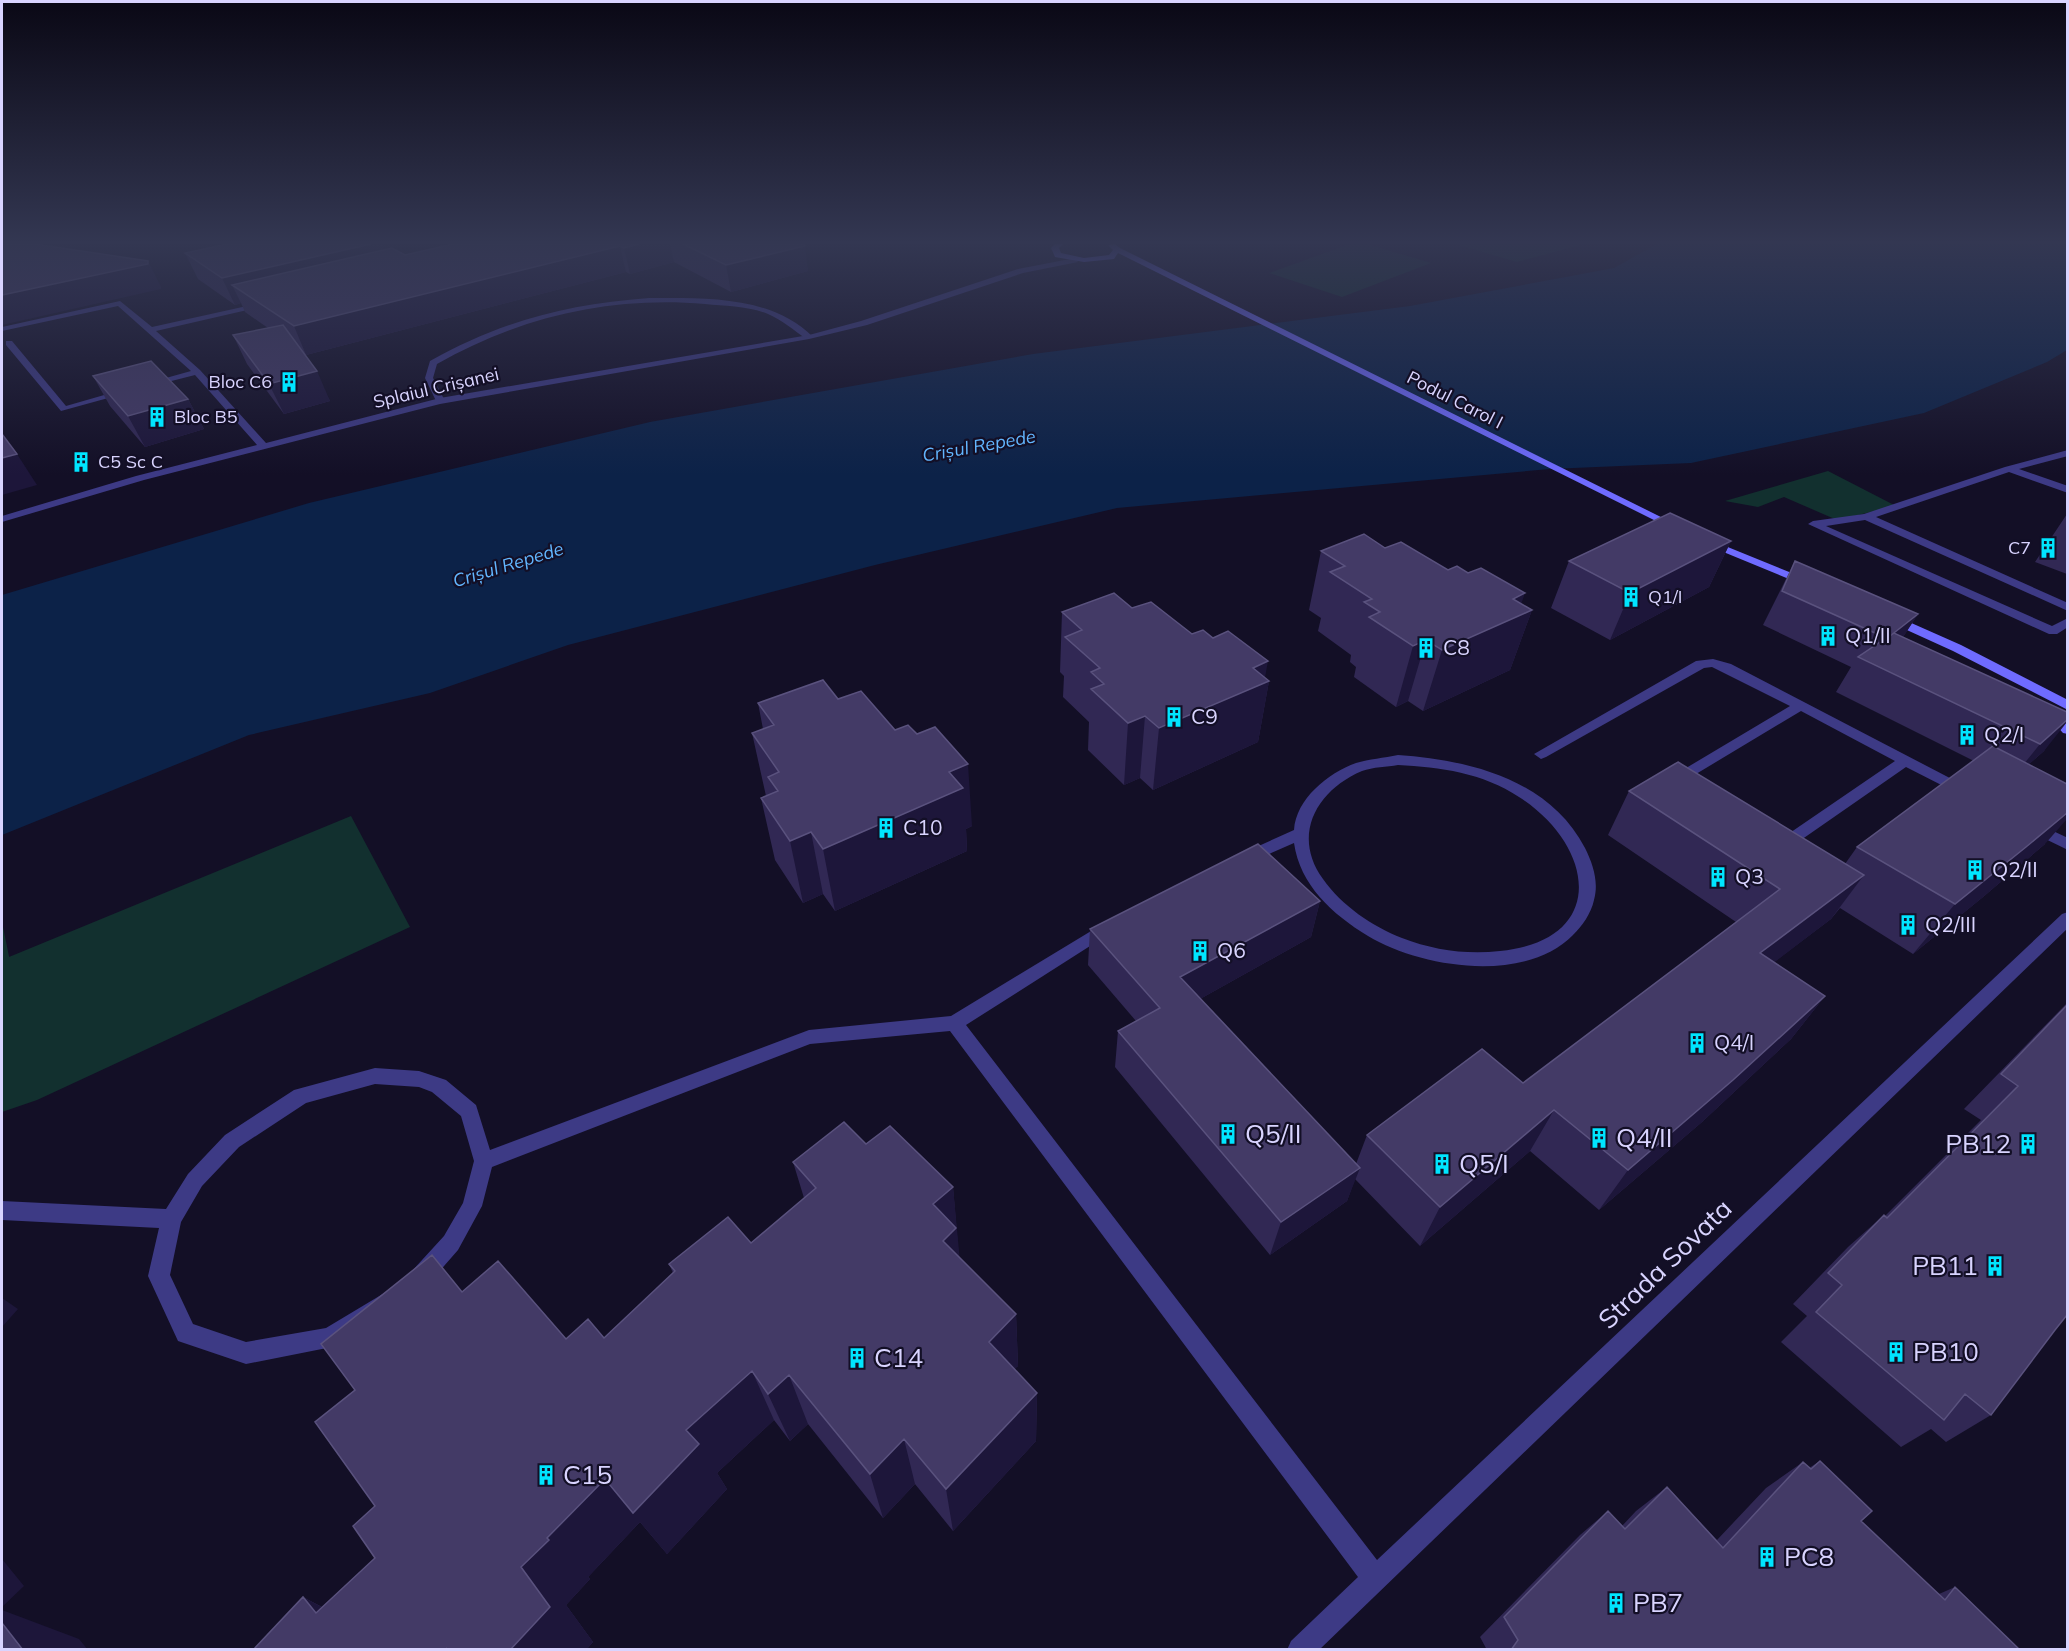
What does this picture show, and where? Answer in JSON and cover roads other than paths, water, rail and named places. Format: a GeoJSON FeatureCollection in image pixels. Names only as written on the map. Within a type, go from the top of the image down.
{"type":"FeatureCollection","features":[{"type":"Feature","properties":{"kind":"street"},"geometry":{"type":"LineString","coordinates":[[2,329],[38,321]]}},
{"type":"Feature","properties":{"kind":"street"},"geometry":{"type":"LineString","coordinates":[[139,321],[197,372],[264,447]]}},
{"type":"Feature","properties":{"kind":"street"},"geometry":{"type":"LineString","coordinates":[[149,330],[188,321]]}},
{"type":"Feature","properties":{"kind":"street"},"geometry":{"type":"LineString","coordinates":[[440,401],[429,378],[433,363],[461,344],[525,321]]}},
{"type":"Feature","properties":{"kind":"street"},"geometry":{"type":"LineString","coordinates":[[785,321],[809,337]]}},
{"type":"Feature","properties":{"kind":"street","name":"Splaiul Crișanei"},"geometry":{"type":"LineString","coordinates":[[2,519],[140,478],[440,401],[809,337],[870,321]]}},
{"type":"Feature","properties":{"kind":"street","name":"Podul Carol I"},"geometry":{"type":"LineString","coordinates":[[1263,321],[1647,513],[1819,588]]}},
{"type":"Feature","properties":{"kind":"street"},"geometry":{"type":"LineString","coordinates":[[9,343],[64,409],[130,390]]}},
{"type":"Feature","properties":{"kind":"street"},"geometry":{"type":"LineString","coordinates":[[142,387],[197,372]]}},
{"type":"Feature","properties":{"kind":"street"},"geometry":{"type":"LineString","coordinates":[[2067,453],[2009,469],[1917,502],[1866,517],[1813,524],[2053,631],[2067,622]]}},
{"type":"Feature","properties":{"kind":"street"},"geometry":{"type":"LineString","coordinates":[[2009,469],[2067,490]]}},
{"type":"Feature","properties":{"kind":"street"},"geometry":{"type":"LineString","coordinates":[[1866,517],[2067,608]]}},
{"type":"Feature","properties":{"kind":"street"},"geometry":{"type":"LineString","coordinates":[[1874,610],[1957,648],[2067,706]]}},
{"type":"Feature","properties":{"kind":"street"},"geometry":{"type":"LineString","coordinates":[[1541,754],[1701,664],[1713,663],[1726,667],[1977,797]]}},
{"type":"Feature","properties":{"kind":"street"},"geometry":{"type":"LineString","coordinates":[[2027,686],[2067,730]]}},
{"type":"Feature","properties":{"kind":"street"},"geometry":{"type":"LineString","coordinates":[[1667,785],[1800,706]]}},
{"type":"Feature","properties":{"kind":"street"},"geometry":{"type":"LineString","coordinates":[[1398,760],[1440,762],[1483,773],[1523,792],[1557,818],[1580,849],[1590,882],[1583,914],[1559,940],[1520,956],[1471,960],[1418,951],[1370,930],[1332,900],[1308,867],[1300,834],[1308,805],[1329,783],[1359,767],[1398,760]]}},
{"type":"Feature","properties":{"kind":"street"},"geometry":{"type":"LineString","coordinates":[[1779,848],[1906,760]]}},
{"type":"Feature","properties":{"kind":"street"},"geometry":{"type":"LineString","coordinates":[[2027,824],[2067,845]]}},
{"type":"Feature","properties":{"kind":"street"},"geometry":{"type":"LineString","coordinates":[[1236,862],[1300,834]]}},
{"type":"Feature","properties":{"kind":"street"},"geometry":{"type":"LineString","coordinates":[[484,1161],[809,1037],[954,1023],[1120,918]]}},
{"type":"Feature","properties":{"kind":"street","name":"Strada Sovata"},"geometry":{"type":"LineString","coordinates":[[1300,1650],[2067,918]]}},
{"type":"Feature","properties":{"kind":"street"},"geometry":{"type":"LineString","coordinates":[[954,1023],[1374,1577]]}},
{"type":"Feature","properties":{"kind":"street"},"geometry":{"type":"LineString","coordinates":[[375,1076],[419,1079],[439,1086],[469,1111],[484,1161],[472,1206],[451,1243],[409,1290],[329,1338],[246,1353],[186,1332],[159,1276],[171,1219],[195,1180],[232,1140],[301,1096],[375,1076]]}},
{"type":"Feature","properties":{"kind":"street"},"geometry":{"type":"LineString","coordinates":[[2,1210],[171,1219]]}},
{"type":"Feature","properties":{"kind":"water","name":"Crișul Repede"},"geometry":{"type":"Polygon","coordinates":[[[1292,321],[2067,321],[2067,350],[2047,362],[1924,413],[1691,463],[1550,469],[1117,508],[875,565],[568,645],[430,693],[249,735],[2,835],[2,595],[309,503],[650,422],[1033,354],[1292,321]]]}},
{"type":"Feature","properties":{"kind":"place","name":"Bloc C6"},"geometry":{"type":"Point","coordinates":[289,382]}},
{"type":"Feature","properties":{"kind":"place","name":"Bloc B5"},"geometry":{"type":"Point","coordinates":[157,417]}},
{"type":"Feature","properties":{"kind":"place","name":"C5 Sc C"},"geometry":{"type":"Point","coordinates":[81,462]}},
{"type":"Feature","properties":{"kind":"place","name":"C7"},"geometry":{"type":"Point","coordinates":[2048,548]}},
{"type":"Feature","properties":{"kind":"place","name":"Q1/I"},"geometry":{"type":"Point","coordinates":[1631,597]}},
{"type":"Feature","properties":{"kind":"place","name":"Q1/II"},"geometry":{"type":"Point","coordinates":[1828,636]}},
{"type":"Feature","properties":{"kind":"place","name":"C8"},"geometry":{"type":"Point","coordinates":[1426,648]}},
{"type":"Feature","properties":{"kind":"place","name":"C9"},"geometry":{"type":"Point","coordinates":[1174,717]}},
{"type":"Feature","properties":{"kind":"place","name":"Q2/I"},"geometry":{"type":"Point","coordinates":[1967,735]}},
{"type":"Feature","properties":{"kind":"place","name":"C10"},"geometry":{"type":"Point","coordinates":[886,828]}},
{"type":"Feature","properties":{"kind":"place","name":"Q2/II"},"geometry":{"type":"Point","coordinates":[1975,870]}},
{"type":"Feature","properties":{"kind":"place","name":"Q3"},"geometry":{"type":"Point","coordinates":[1718,877]}},
{"type":"Feature","properties":{"kind":"place","name":"Q2/III"},"geometry":{"type":"Point","coordinates":[1908,925]}},
{"type":"Feature","properties":{"kind":"place","name":"Q6"},"geometry":{"type":"Point","coordinates":[1200,951]}},
{"type":"Feature","properties":{"kind":"place","name":"Q4/I"},"geometry":{"type":"Point","coordinates":[1697,1043]}},
{"type":"Feature","properties":{"kind":"place","name":"Q5/II"},"geometry":{"type":"Point","coordinates":[1228,1134]}},
{"type":"Feature","properties":{"kind":"place","name":"Q4/II"},"geometry":{"type":"Point","coordinates":[1599,1138]}},
{"type":"Feature","properties":{"kind":"place","name":"PB12"},"geometry":{"type":"Point","coordinates":[2028,1144]}},
{"type":"Feature","properties":{"kind":"place","name":"Q5/I"},"geometry":{"type":"Point","coordinates":[1442,1164]}},
{"type":"Feature","properties":{"kind":"place","name":"PB11"},"geometry":{"type":"Point","coordinates":[1995,1266]}},
{"type":"Feature","properties":{"kind":"place","name":"PB10"},"geometry":{"type":"Point","coordinates":[1896,1352]}},
{"type":"Feature","properties":{"kind":"place","name":"C14"},"geometry":{"type":"Point","coordinates":[857,1358]}},
{"type":"Feature","properties":{"kind":"place","name":"C15"},"geometry":{"type":"Point","coordinates":[546,1475]}},
{"type":"Feature","properties":{"kind":"place","name":"PC8"},"geometry":{"type":"Point","coordinates":[1767,1557]}},
{"type":"Feature","properties":{"kind":"place","name":"PB7"},"geometry":{"type":"Point","coordinates":[1616,1603]}}]}
